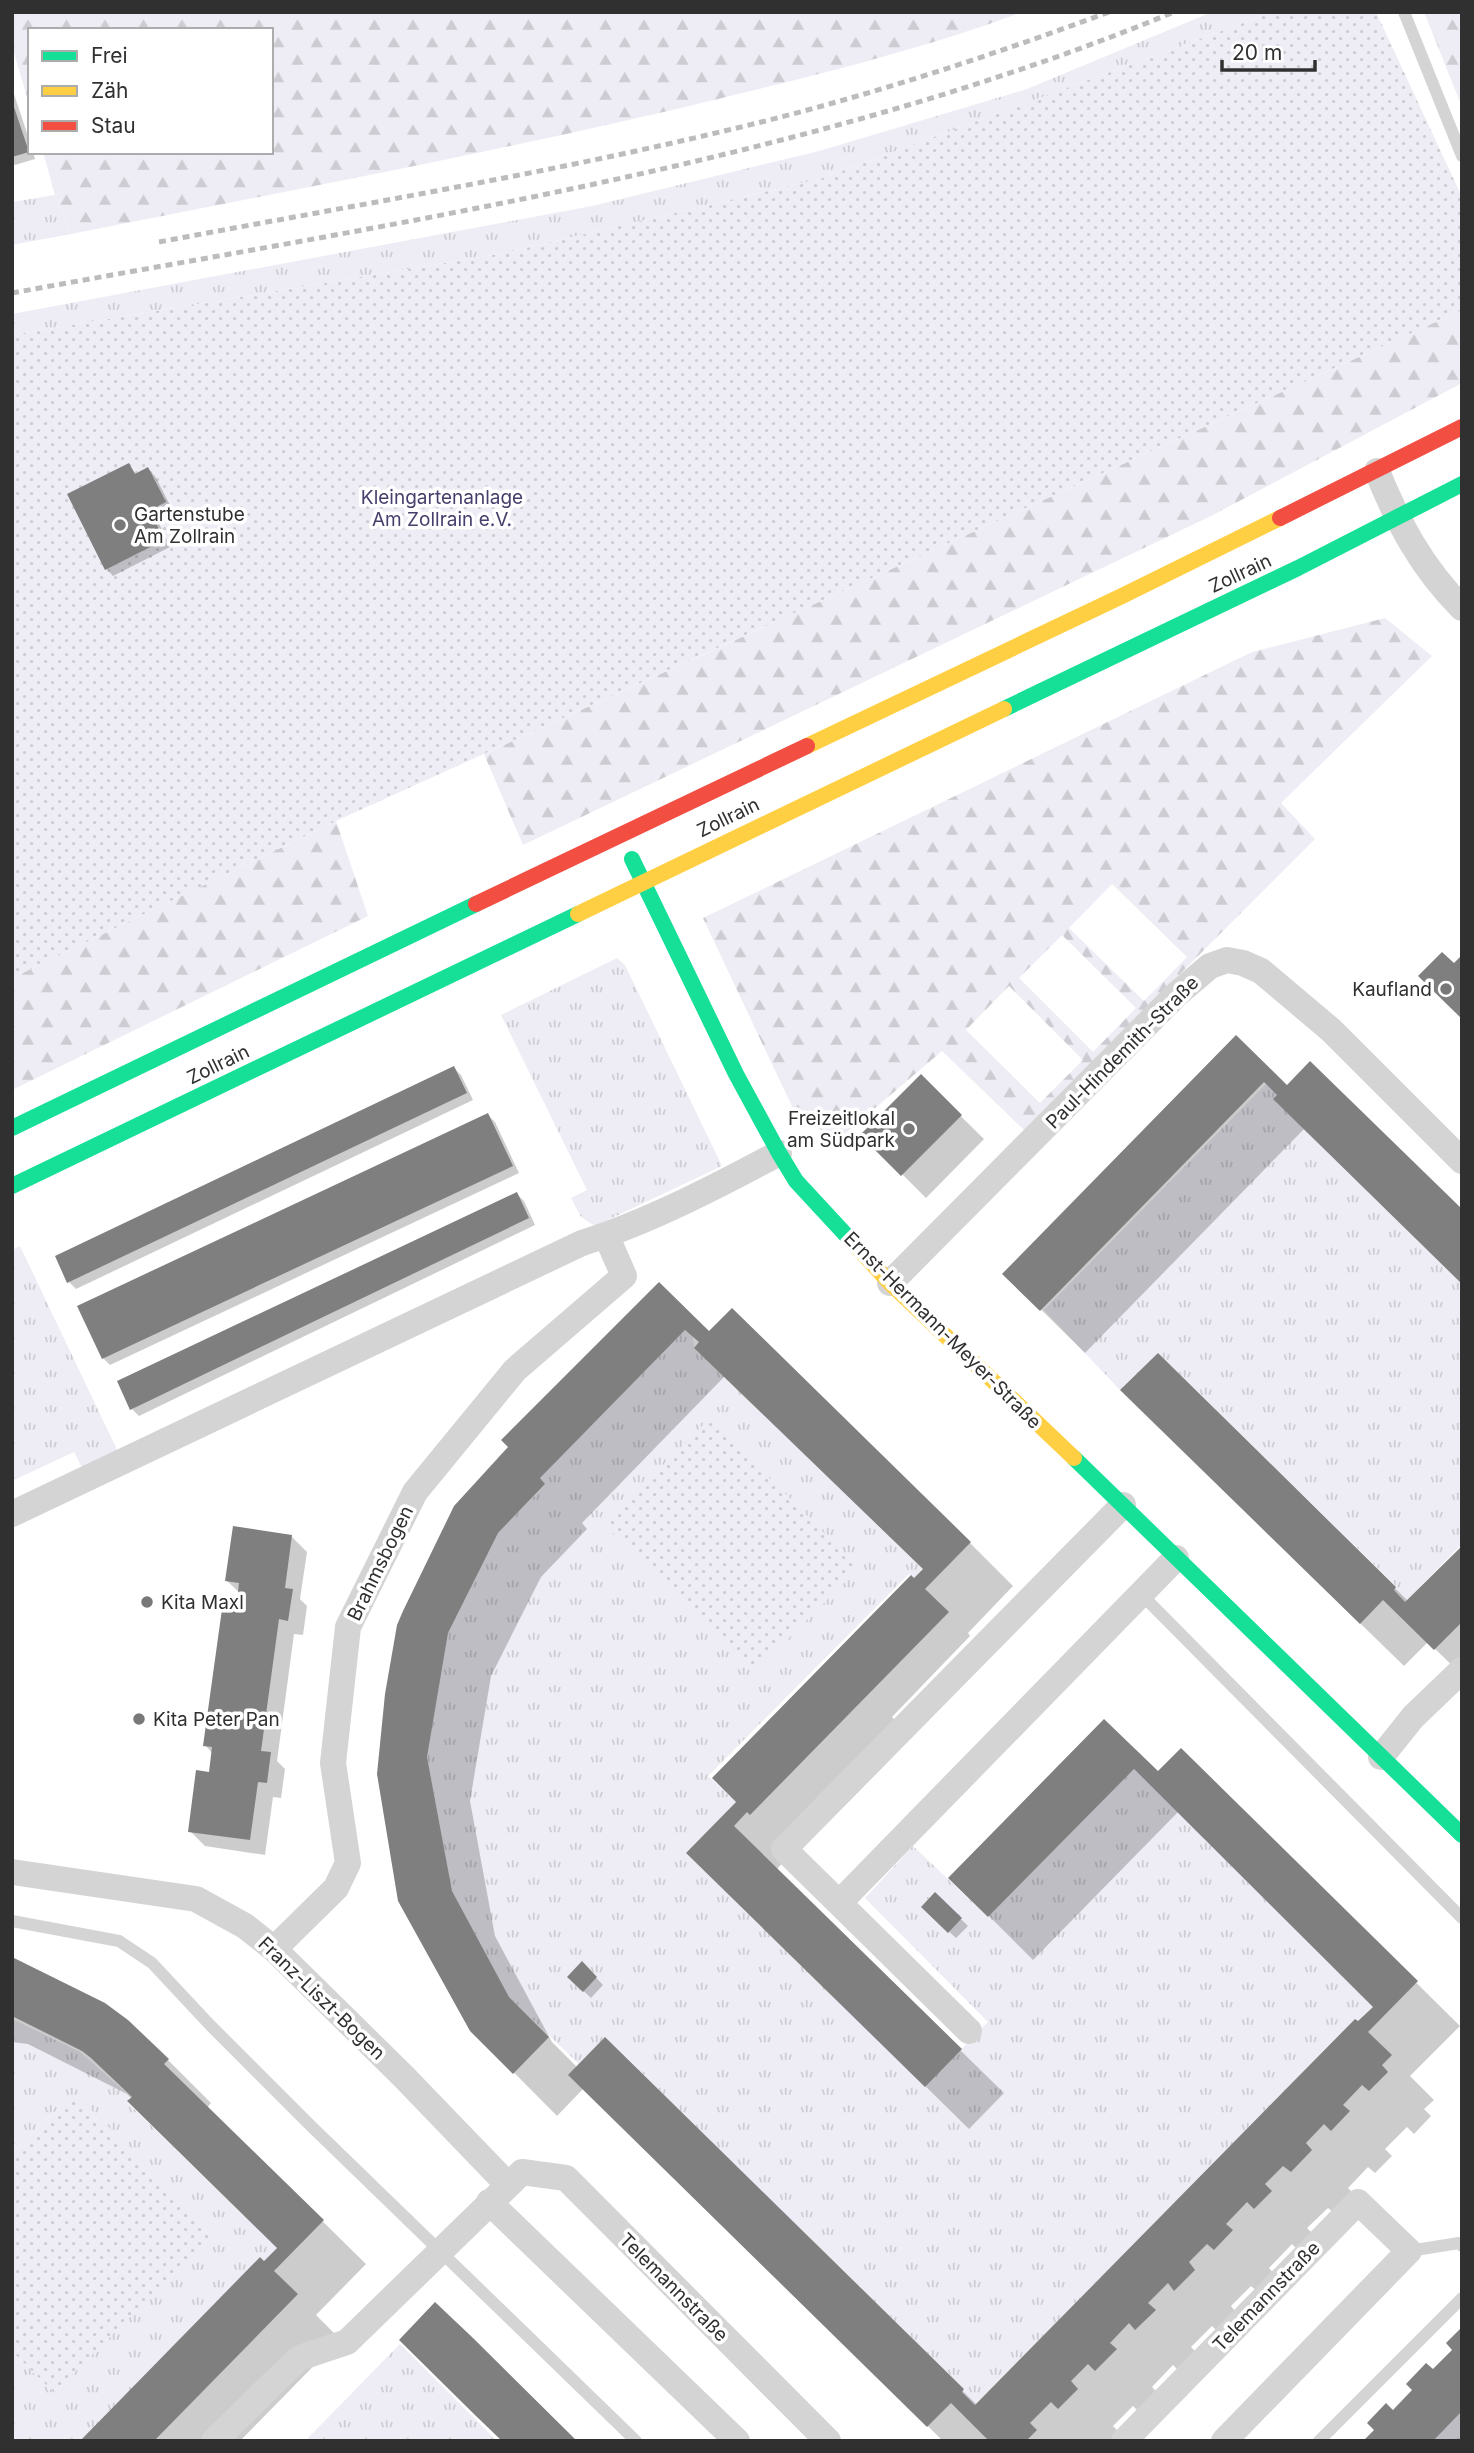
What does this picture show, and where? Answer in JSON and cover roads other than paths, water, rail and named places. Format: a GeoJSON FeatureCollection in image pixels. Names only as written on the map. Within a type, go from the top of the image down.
{"type":"FeatureCollection","features":[{"type":"Feature","properties":{"kind":"main road","name":"Zollrain"},"geometry":{"type":"LineString","coordinates":[[12,1128],[1377,471],[1462,427]]}},
{"type":"Feature","properties":{"kind":"main road","name":"Zollrain"},"geometry":{"type":"LineString","coordinates":[[12,1186],[1285,574],[1462,484]]}},
{"type":"Feature","properties":{"kind":"main road","name":"Ernst-Hermann-Meyer-Straße"},"geometry":{"type":"LineString","coordinates":[[621,836],[736,1074],[796,1181],[890,1283],[1124,1505],[1462,1835]]}},
{"type":"Feature","properties":{"kind":"street"},"geometry":{"type":"LineString","coordinates":[[1377,471],[1396,519],[1421,561],[1444,591],[1462,608]]}},
{"type":"Feature","properties":{"kind":"street","name":"Paul-Hindemith-Straße"},"geometry":{"type":"LineString","coordinates":[[890,1283],[1177,995],[1210,966],[1227,961],[1243,963],[1261,971],[1281,986],[1331,1030],[1462,1161]]}},
{"type":"Feature","properties":{"kind":"street"},"geometry":{"type":"LineString","coordinates":[[12,1514],[569,1249],[736,1177],[779,1153]]}},
{"type":"Feature","properties":{"kind":"street","name":"Brahmsbogen"},"geometry":{"type":"LineString","coordinates":[[274,1949],[336,1888],[348,1863],[333,1763],[348,1627],[415,1492],[515,1370],[624,1276],[606,1235]]}},
{"type":"Feature","properties":{"kind":"street"},"geometry":{"type":"LineString","coordinates":[[969,2031],[784,1849],[1124,1505]]}},
{"type":"Feature","properties":{"kind":"street"},"geometry":{"type":"LineString","coordinates":[[839,1903],[1176,1558]]}},
{"type":"Feature","properties":{"kind":"street"},"geometry":{"type":"LineString","coordinates":[[1381,1757],[1413,1717],[1462,1670]]}},
{"type":"Feature","properties":{"kind":"street","name":"Franz-Liszt-Bogen"},"geometry":{"type":"LineString","coordinates":[[12,1872],[196,1899],[245,1926],[274,1949],[442,2115],[498,2193],[737,2441]]}},
{"type":"Feature","properties":{"kind":"street","name":"Telemannstraße"},"geometry":{"type":"LineString","coordinates":[[498,2193],[522,2172],[566,2178],[828,2441]]}},
{"type":"Feature","properties":{"kind":"street"},"geometry":{"type":"LineString","coordinates":[[214,2441],[299,2358],[347,2342],[498,2193]]}},
{"type":"Feature","properties":{"kind":"street","name":"Telemannstraße"},"geometry":{"type":"LineString","coordinates":[[1124,2441],[1358,2202],[1409,2251]]}},
{"type":"Feature","properties":{"kind":"street"},"geometry":{"type":"LineString","coordinates":[[1224,2441],[1409,2251]]}},
{"type":"Feature","properties":{"kind":"lane"},"geometry":{"type":"LineString","coordinates":[[1404,12],[1462,156]]}},
{"type":"Feature","properties":{"kind":"lane"},"geometry":{"type":"LineString","coordinates":[[1141,1594],[1462,1918]]}},
{"type":"Feature","properties":{"kind":"lane"},"geometry":{"type":"LineString","coordinates":[[12,1921],[119,1941],[152,1963],[265,2080],[636,2441]]}},
{"type":"Feature","properties":{"kind":"lane"},"geometry":{"type":"LineString","coordinates":[[1409,2251],[1461,2243]]}},
{"type":"Feature","properties":{"kind":"lane"},"geometry":{"type":"LineString","coordinates":[[1319,2441],[1462,2298]]}},
{"type":"Feature","properties":{"kind":"railway"},"geometry":{"type":"LineString","coordinates":[[159,242],[526,174],[745,126],[929,74],[1109,12]]}},
{"type":"Feature","properties":{"kind":"railway"},"geometry":{"type":"LineString","coordinates":[[12,293],[454,213],[748,149],[893,110],[1035,65],[1174,12]]}},
{"type":"Feature","properties":{"kind":"place","name":"Gartenstube Am Zollrain"},"geometry":{"type":"Point","coordinates":[120,525]}},
{"type":"Feature","properties":{"kind":"place","name":"Kaufland"},"geometry":{"type":"Point","coordinates":[1446,989]}},
{"type":"Feature","properties":{"kind":"place","name":"Freizeitlokal am Südpark"},"geometry":{"type":"Point","coordinates":[909,1129]}},
{"type":"Feature","properties":{"kind":"place","name":"Kita Maxl"},"geometry":{"type":"Point","coordinates":[147,1602]}},
{"type":"Feature","properties":{"kind":"place","name":"Kita Peter Pan"},"geometry":{"type":"Point","coordinates":[139,1719]}},
{"type":"Feature","properties":{"kind":"park label","name":"Kleingartenanlage Am Zollrain e.V."},"geometry":{"type":"Point","coordinates":[442,508]}}]}
